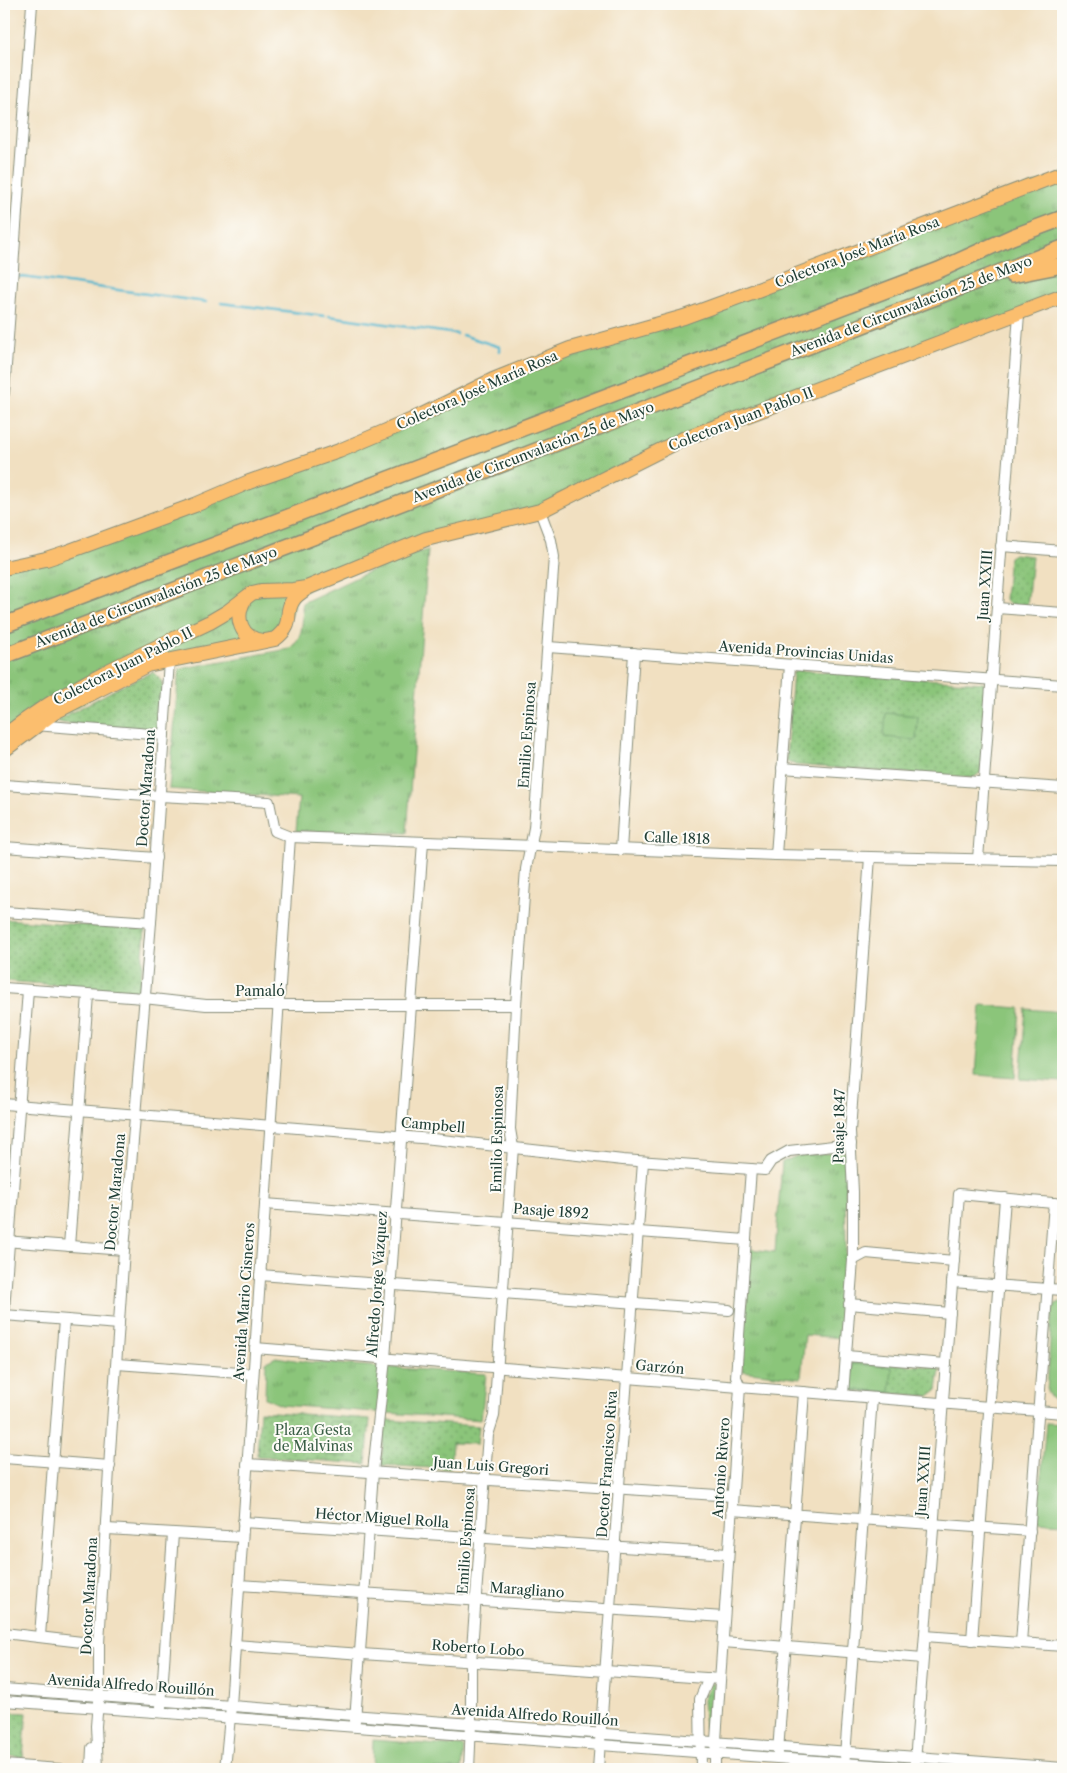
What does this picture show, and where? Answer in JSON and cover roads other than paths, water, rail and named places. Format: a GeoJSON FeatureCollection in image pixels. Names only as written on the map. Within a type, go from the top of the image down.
{"type":"FeatureCollection","features":[{"type":"Feature","properties":{"kind":"highway"},"geometry":{"type":"LineString","coordinates":[[1012,237],[1063,207]]}},
{"type":"Feature","properties":{"kind":"highway","name":"Avenida de Circunvalación 25 de Mayo"},"geometry":{"type":"LineString","coordinates":[[4,625],[939,270],[1012,237],[1063,218]]}},
{"type":"Feature","properties":{"kind":"highway","name":"Avenida de Circunvalación 25 de Mayo"},"geometry":{"type":"LineString","coordinates":[[4,656],[1063,248]]}},
{"type":"Feature","properties":{"kind":"highway"},"geometry":{"type":"LineString","coordinates":[[968,284],[1063,265]]}},
{"type":"Feature","properties":{"kind":"main road","name":"Colectora José María Rosa"},"geometry":{"type":"LineString","coordinates":[[4,568],[46,559],[195,505],[249,482],[339,451],[412,420],[493,380],[570,349],[684,317],[755,292],[1063,173]]}},
{"type":"Feature","properties":{"kind":"main road","name":"Colectora Juan Pablo II"},"geometry":{"type":"LineString","coordinates":[[4,750],[35,725],[70,703],[147,665],[276,639],[284,633],[288,624],[293,600],[299,593],[309,587],[426,538],[540,511],[685,438],[1020,314],[1063,296]]}},
{"type":"Feature","properties":{"kind":"main road","name":"Colectora Juan Pablo II"},"geometry":{"type":"LineString","coordinates":[[4,736],[64,694],[210,622],[228,612],[252,594],[261,591],[293,590],[309,587]]}},
{"type":"Feature","properties":{"kind":"main road"},"geometry":{"type":"LineString","coordinates":[[270,591],[283,599],[289,614]]}},
{"type":"Feature","properties":{"kind":"main road"},"geometry":{"type":"LineString","coordinates":[[245,599],[240,608],[238,618],[241,628],[247,636],[266,642]]}},
{"type":"Feature","properties":{"kind":"street"},"geometry":{"type":"LineString","coordinates":[[4,393],[32,4]]}},
{"type":"Feature","properties":{"kind":"street","name":"Juan XXIII"},"geometry":{"type":"LineString","coordinates":[[978,859],[1020,314]]}},
{"type":"Feature","properties":{"kind":"street","name":"Emilio Espinosa"},"geometry":{"type":"LineString","coordinates":[[469,1769],[471,1662],[488,1435],[494,1416],[513,1148],[510,1129],[516,1005],[526,868],[534,828],[554,557],[551,540],[540,511]]}},
{"type":"Feature","properties":{"kind":"street"},"geometry":{"type":"LineString","coordinates":[[1001,546],[1063,551]]}},
{"type":"Feature","properties":{"kind":"street"},"geometry":{"type":"LineString","coordinates":[[997,608],[1063,613]]}},
{"type":"Feature","properties":{"kind":"street","name":"Avenida Provincias Unidas"},"geometry":{"type":"LineString","coordinates":[[548,647],[1063,685]]}},
{"type":"Feature","properties":{"kind":"street"},"geometry":{"type":"LineString","coordinates":[[621,850],[634,653]]}},
{"type":"Feature","properties":{"kind":"street","name":"Doctor Maradona"},"geometry":{"type":"LineString","coordinates":[[91,1769],[92,1740],[98,1708],[99,1644],[124,1250],[156,858],[169,661]]}},
{"type":"Feature","properties":{"kind":"street"},"geometry":{"type":"LineString","coordinates":[[776,855],[790,665]]}},
{"type":"Feature","properties":{"kind":"street"},"geometry":{"type":"LineString","coordinates":[[35,725],[164,735]]}},
{"type":"Feature","properties":{"kind":"street"},"geometry":{"type":"LineString","coordinates":[[782,768],[1063,788]]}},
{"type":"Feature","properties":{"kind":"street"},"geometry":{"type":"LineString","coordinates":[[4,785],[269,802],[275,831],[290,837]]}},
{"type":"Feature","properties":{"kind":"street","name":"Calle 1818"},"geometry":{"type":"LineString","coordinates":[[290,837],[776,855],[1063,861]]}},
{"type":"Feature","properties":{"kind":"street","name":"Avenida Mario Cisneros"},"geometry":{"type":"LineString","coordinates":[[225,1769],[231,1706],[290,837]]}},
{"type":"Feature","properties":{"kind":"street","name":"Alfredo Jorge Vázquez"},"geometry":{"type":"LineString","coordinates":[[355,1727],[373,1472],[386,1359],[423,842]]}},
{"type":"Feature","properties":{"kind":"street"},"geometry":{"type":"LineString","coordinates":[[4,847],[156,858]]}},
{"type":"Feature","properties":{"kind":"street","name":"Pasaje 1847"},"geometry":{"type":"LineString","coordinates":[[843,1395],[852,1260],[853,1192],[850,1144],[852,1104],[870,857]]}},
{"type":"Feature","properties":{"kind":"street"},"geometry":{"type":"LineString","coordinates":[[4,912],[151,922]]}},
{"type":"Feature","properties":{"kind":"street","name":"Pamaló"},"geometry":{"type":"LineString","coordinates":[[4,988],[144,998],[206,1005],[516,1005]]}},
{"type":"Feature","properties":{"kind":"street"},"geometry":{"type":"LineString","coordinates":[[4,1310],[6,1241],[28,990]]}},
{"type":"Feature","properties":{"kind":"street"},"geometry":{"type":"LineString","coordinates":[[69,1246],[88,995]]}},
{"type":"Feature","properties":{"kind":"street","name":"Campbell"},"geometry":{"type":"LineString","coordinates":[[4,1104],[402,1136],[643,1162],[765,1170],[771,1161],[790,1151],[850,1144]]}},
{"type":"Feature","properties":{"kind":"street","name":"Doctor Francisco Riva"},"geometry":{"type":"LineString","coordinates":[[598,1769],[643,1162]]}},
{"type":"Feature","properties":{"kind":"street","name":"Antonio Rivero"},"geometry":{"type":"LineString","coordinates":[[715,1769],[715,1678],[722,1642],[724,1617],[740,1387],[736,1376],[751,1169]]}},
{"type":"Feature","properties":{"kind":"street","name":"Juan XXIII"},"geometry":{"type":"LineString","coordinates":[[915,1769],[959,1194],[1005,1198]]}},
{"type":"Feature","properties":{"kind":"street"},"geometry":{"type":"LineString","coordinates":[[972,1640],[1005,1198],[1059,1204],[1048,1289],[1021,1643]]}},
{"type":"Feature","properties":{"kind":"street","name":"Pasaje 1892"},"geometry":{"type":"LineString","coordinates":[[265,1204],[746,1240]]}},
{"type":"Feature","properties":{"kind":"street"},"geometry":{"type":"LineString","coordinates":[[6,1241],[124,1250]]}},
{"type":"Feature","properties":{"kind":"street"},"geometry":{"type":"LineString","coordinates":[[852,1260],[866,1253],[954,1261]]}},
{"type":"Feature","properties":{"kind":"street"},"geometry":{"type":"LineString","coordinates":[[260,1275],[729,1310]]}},
{"type":"Feature","properties":{"kind":"street"},"geometry":{"type":"LineString","coordinates":[[952,1282],[1063,1290]]}},
{"type":"Feature","properties":{"kind":"street"},"geometry":{"type":"LineString","coordinates":[[849,1304],[950,1312]]}},
{"type":"Feature","properties":{"kind":"street"},"geometry":{"type":"LineString","coordinates":[[4,1315],[119,1324]]}},
{"type":"Feature","properties":{"kind":"street"},"geometry":{"type":"LineString","coordinates":[[40,1636],[64,1320]]}},
{"type":"Feature","properties":{"kind":"street","name":"Garzón"},"geometry":{"type":"LineString","coordinates":[[255,1348],[1063,1413]]}},
{"type":"Feature","properties":{"kind":"street"},"geometry":{"type":"LineString","coordinates":[[846,1356],[946,1364]]}},
{"type":"Feature","properties":{"kind":"street"},"geometry":{"type":"LineString","coordinates":[[117,1364],[253,1374]]}},
{"type":"Feature","properties":{"kind":"street"},"geometry":{"type":"LineString","coordinates":[[778,1758],[804,1392]]}},
{"type":"Feature","properties":{"kind":"street"},"geometry":{"type":"LineString","coordinates":[[844,1763],[872,1398]]}},
{"type":"Feature","properties":{"kind":"street"},"geometry":{"type":"LineString","coordinates":[[4,1458],[110,1466]]}},
{"type":"Feature","properties":{"kind":"street","name":"Juan Luis Gregori"},"geometry":{"type":"LineString","coordinates":[[247,1464],[732,1496]]}},
{"type":"Feature","properties":{"kind":"street"},"geometry":{"type":"LineString","coordinates":[[731,1510],[1030,1531]]}},
{"type":"Feature","properties":{"kind":"street","name":"Héctor Miguel Rolla"},"geometry":{"type":"LineString","coordinates":[[243,1522],[728,1554]]}},
{"type":"Feature","properties":{"kind":"street"},"geometry":{"type":"LineString","coordinates":[[106,1529],[242,1537]]}},
{"type":"Feature","properties":{"kind":"street"},"geometry":{"type":"LineString","coordinates":[[161,1713],[173,1534]]}},
{"type":"Feature","properties":{"kind":"street","name":"Maragliano"},"geometry":{"type":"LineString","coordinates":[[239,1585],[724,1617]]}},
{"type":"Feature","properties":{"kind":"street"},"geometry":{"type":"LineString","coordinates":[[4,1633],[99,1644]]}},
{"type":"Feature","properties":{"kind":"street"},"geometry":{"type":"LineString","coordinates":[[925,1636],[1063,1646]]}},
{"type":"Feature","properties":{"kind":"street"},"geometry":{"type":"LineString","coordinates":[[722,1642],[923,1658]]}},
{"type":"Feature","properties":{"kind":"street","name":"Roberto Lobo"},"geometry":{"type":"LineString","coordinates":[[235,1645],[715,1678]]}},
{"type":"Feature","properties":{"kind":"street","name":"Antonio Rivero"},"geometry":{"type":"LineString","coordinates":[[701,1769],[700,1699],[715,1678]]}},
{"type":"Feature","properties":{"kind":"street","name":"Avenida Alfredo Rouillón"},"geometry":{"type":"LineString","coordinates":[[4,1689],[1063,1768]]}},
{"type":"Feature","properties":{"kind":"street","name":"Avenida Alfredo Rouillón"},"geometry":{"type":"LineString","coordinates":[[4,1702],[926,1769]]}},
{"type":"Feature","properties":{"kind":"street","name":"Doctor Maradona"},"geometry":{"type":"LineString","coordinates":[[96,1726],[98,1769]]}},
{"type":"Feature","properties":{"kind":"street"},"geometry":{"type":"LineString","coordinates":[[4,1765],[60,1769]]}},
{"type":"Feature","properties":{"kind":"waterway"},"geometry":{"type":"LineString","coordinates":[[15,276],[206,302]]}},
{"type":"Feature","properties":{"kind":"waterway"},"geometry":{"type":"LineString","coordinates":[[221,303],[325,316]]}},
{"type":"Feature","properties":{"kind":"waterway"},"geometry":{"type":"LineString","coordinates":[[329,316],[457,334]]}},
{"type":"Feature","properties":{"kind":"waterway"},"geometry":{"type":"LineString","coordinates":[[462,335],[500,347],[500,351]]}},
{"type":"Feature","properties":{"kind":"park label","name":"Plaza Gesta de Malvinas"},"geometry":{"type":"Point","coordinates":[313,1438]}}]}
